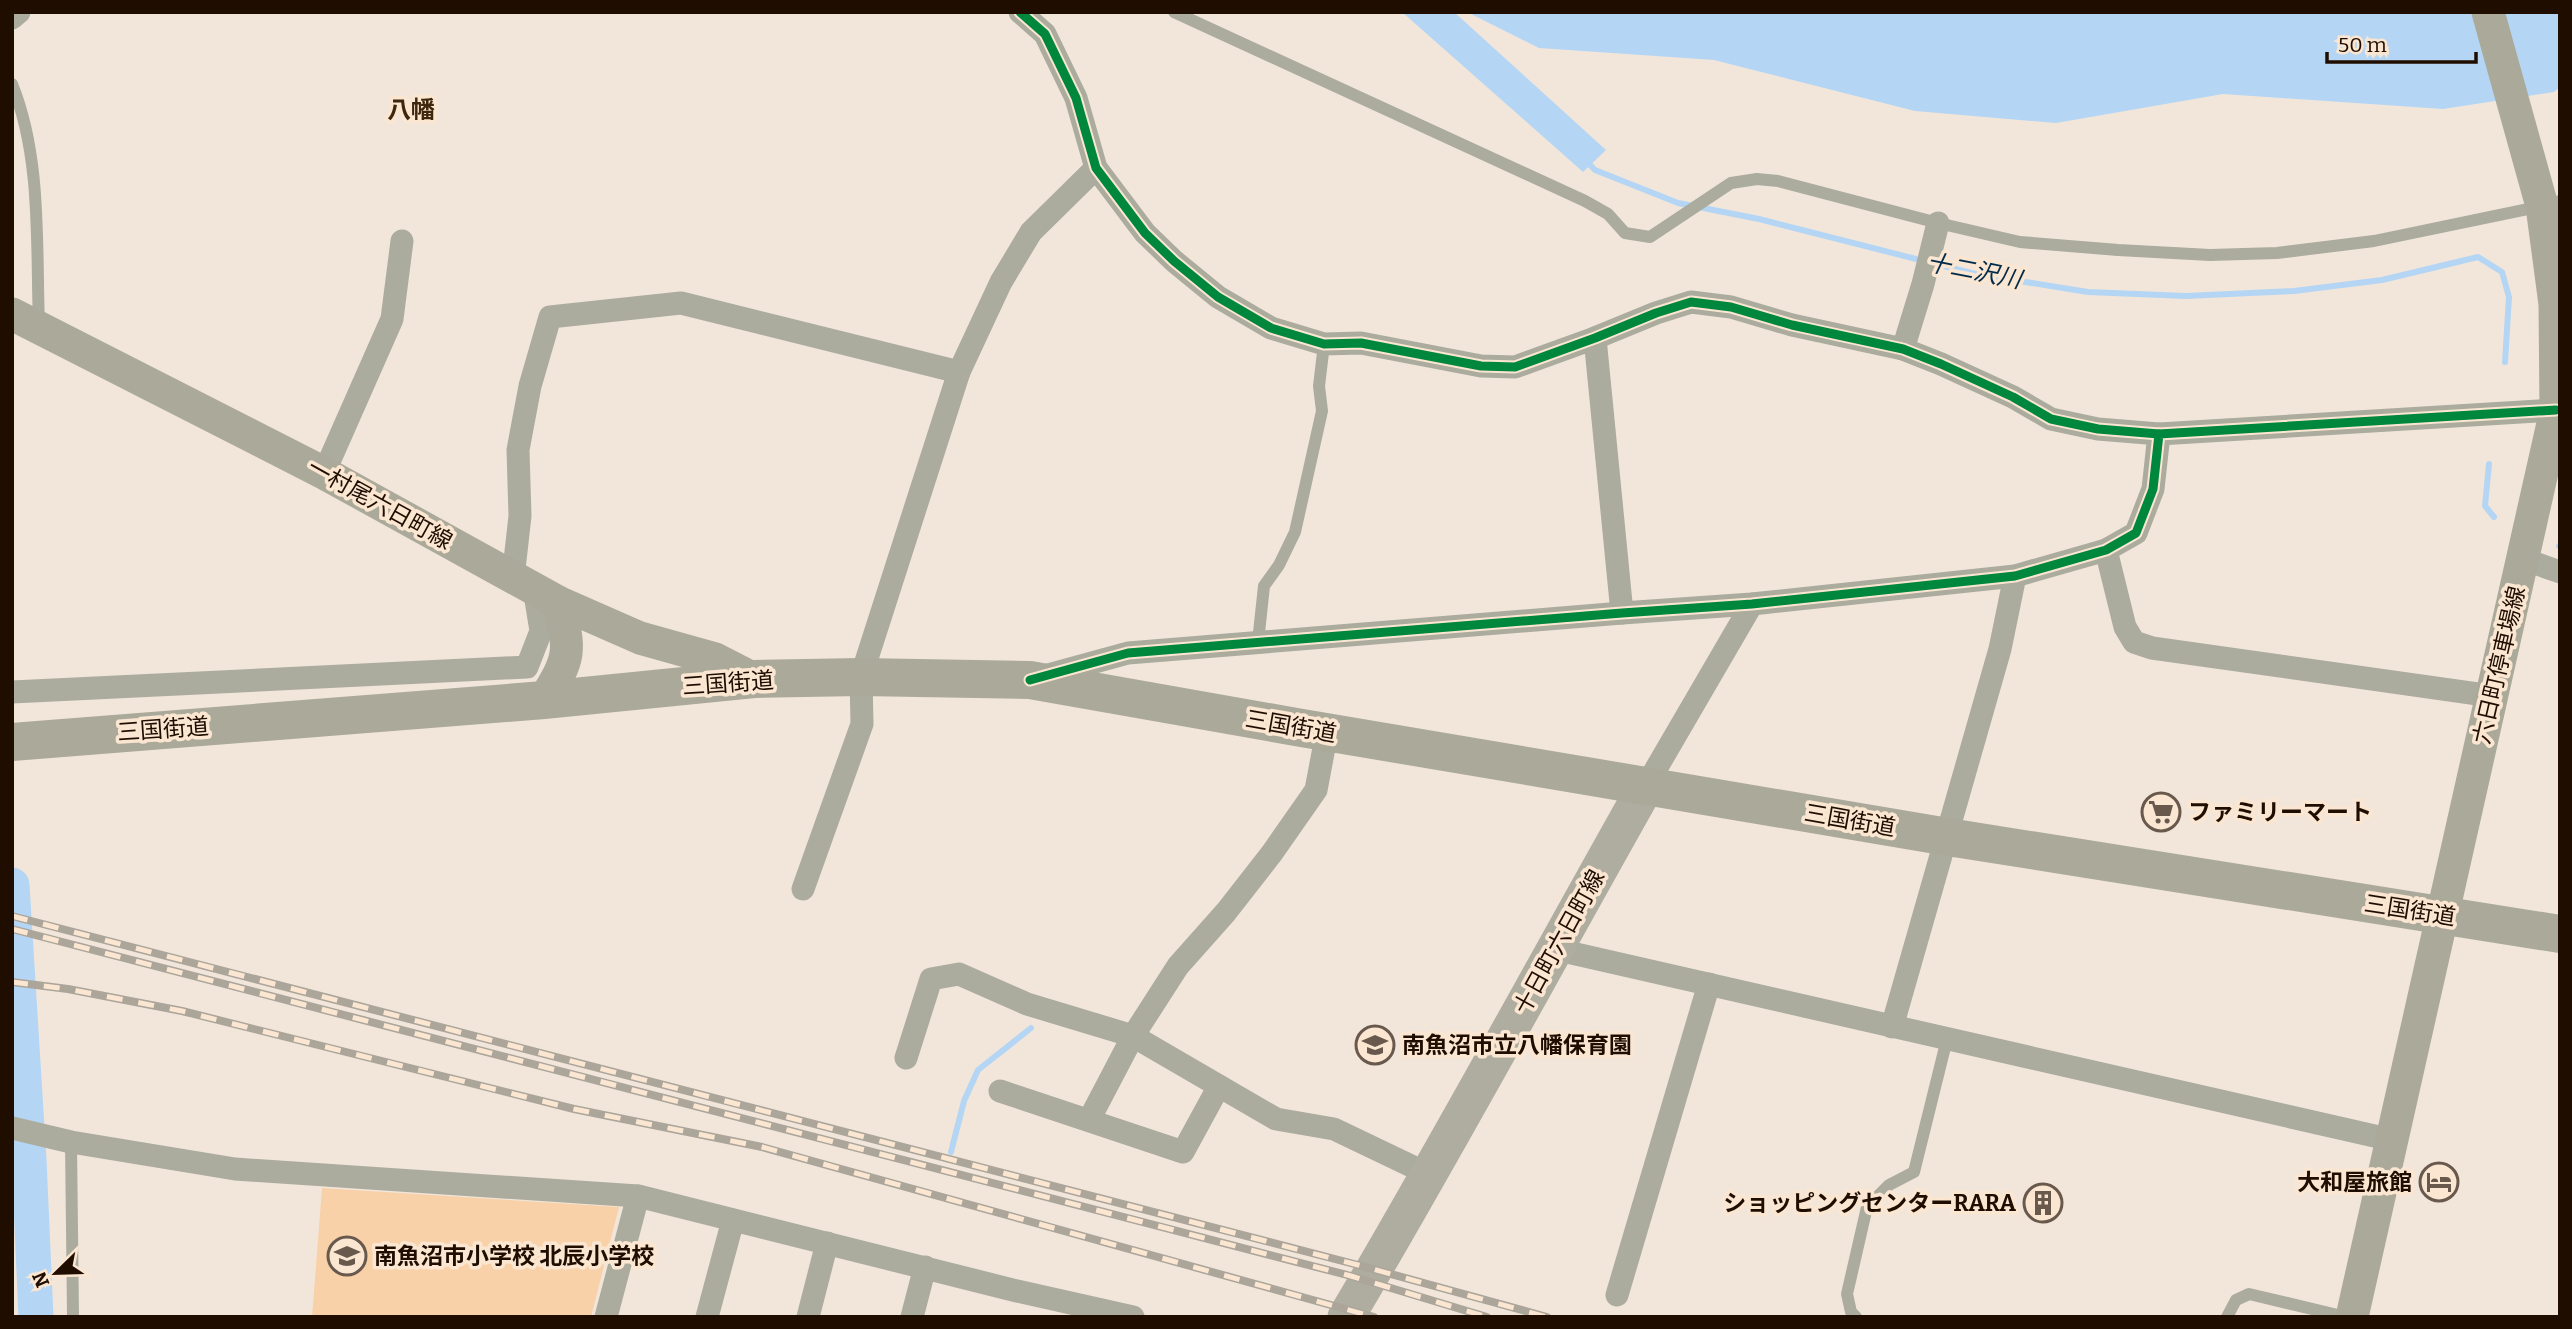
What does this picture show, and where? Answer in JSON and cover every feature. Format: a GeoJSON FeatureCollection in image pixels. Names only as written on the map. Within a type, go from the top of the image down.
{"type":"FeatureCollection","features":[{"type":"Feature","properties":{"kind":"highway","name":"三国街道"},"geometry":{"type":"LineString","coordinates":[[12,742],[544,700],[754,679],[861,677],[1030,680],[1948,837],[2560,934]]}},
{"type":"Feature","properties":{"kind":"main road","name":"六日町停車場線"},"geometry":{"type":"LineString","coordinates":[[2352,1317],[2558,410],[2555,304],[2546,198],[2488,12]]}},
{"type":"Feature","properties":{"kind":"main road","name":"一村尾六日町線"},"geometry":{"type":"LineString","coordinates":[[26,320],[324,473],[535,589],[640,638],[715,659],[754,679]]}},
{"type":"Feature","properties":{"kind":"main road"},"geometry":{"type":"LineString","coordinates":[[535,589],[566,631],[568,654],[559,676],[544,700]]}},
{"type":"Feature","properties":{"kind":"main road","name":"十日町六日町線"},"geometry":{"type":"LineString","coordinates":[[1346,1317],[1514,1027],[1646,786]]}},
{"type":"Feature","properties":{"kind":"street"},"geometry":{"type":"LineString","coordinates":[[12,18],[19,12]]}},
{"type":"Feature","properties":{"kind":"street"},"geometry":{"type":"LineString","coordinates":[[1020,12],[1045,34],[1076,98],[1097,168],[1145,233],[1218,297],[1271,328],[1324,344],[1361,343],[1481,366],[1516,368],[1691,302],[1731,307],[1792,325],[1903,349],[2012,397],[2051,419],[2098,429],[2159,434],[2558,410]]}},
{"type":"Feature","properties":{"kind":"street"},"geometry":{"type":"LineString","coordinates":[[803,889],[862,724],[861,677],[959,372],[1002,282],[1031,232],[1097,168]]}},
{"type":"Feature","properties":{"kind":"street"},"geometry":{"type":"LineString","coordinates":[[1903,349],[1935,233]]}},
{"type":"Feature","properties":{"kind":"street"},"geometry":{"type":"LineString","coordinates":[[324,473],[392,319],[402,241]]}},
{"type":"Feature","properties":{"kind":"street"},"geometry":{"type":"LineString","coordinates":[[12,692],[527,667],[541,631],[520,516],[518,450],[530,386],[550,317],[681,303],[959,372]]}},
{"type":"Feature","properties":{"kind":"street"},"geometry":{"type":"LineString","coordinates":[[1595,338],[1622,612]]}},
{"type":"Feature","properties":{"kind":"street"},"geometry":{"type":"LineString","coordinates":[[1030,680],[1128,653],[1622,612],[1752,604],[2015,576],[2106,550],[2136,533],[2153,489],[2159,434]]}},
{"type":"Feature","properties":{"kind":"street"},"geometry":{"type":"LineString","coordinates":[[2106,550],[2125,627],[2134,642],[2152,648],[2492,696]]}},
{"type":"Feature","properties":{"kind":"street"},"geometry":{"type":"LineString","coordinates":[[2523,559],[2560,572]]}},
{"type":"Feature","properties":{"kind":"street"},"geometry":{"type":"LineString","coordinates":[[1892,1027],[2000,649],[2015,576]]}},
{"type":"Feature","properties":{"kind":"street"},"geometry":{"type":"LineString","coordinates":[[1646,786],[1752,604]]}},
{"type":"Feature","properties":{"kind":"street"},"geometry":{"type":"LineString","coordinates":[[1089,1120],[1133,1036],[1178,966],[1226,912],[1316,790],[1327,732]]}},
{"type":"Feature","properties":{"kind":"street"},"geometry":{"type":"LineString","coordinates":[[1554,950],[2392,1140]]}},
{"type":"Feature","properties":{"kind":"street"},"geometry":{"type":"LineString","coordinates":[[906,1058],[931,979],[959,974],[1027,1004],[1133,1036],[1276,1119],[1334,1129],[1428,1174]]}},
{"type":"Feature","properties":{"kind":"street"},"geometry":{"type":"LineString","coordinates":[[1617,1295],[1709,984]]}},
{"type":"Feature","properties":{"kind":"street"},"geometry":{"type":"LineString","coordinates":[[1000,1091],[1183,1152],[1219,1086]]}},
{"type":"Feature","properties":{"kind":"street"},"geometry":{"type":"LineString","coordinates":[[12,1128],[71,1142],[235,1169],[638,1196],[1133,1317]]}},
{"type":"Feature","properties":{"kind":"street"},"geometry":{"type":"LineString","coordinates":[[606,1317],[638,1196]]}},
{"type":"Feature","properties":{"kind":"street"},"geometry":{"type":"LineString","coordinates":[[708,1317],[733,1220]]}},
{"type":"Feature","properties":{"kind":"street"},"geometry":{"type":"LineString","coordinates":[[808,1317],[827,1243]]}},
{"type":"Feature","properties":{"kind":"street"},"geometry":{"type":"LineString","coordinates":[[912,1317],[925,1268]]}},
{"type":"Feature","properties":{"kind":"lane"},"geometry":{"type":"LineString","coordinates":[[1174,12],[1585,201],[1608,214],[1625,233],[1650,237],[1731,183],[1758,178],[1778,181],[1935,233],[2020,242],[2210,255],[2277,253],[2374,241],[2546,198]]}},
{"type":"Feature","properties":{"kind":"lane"},"geometry":{"type":"LineString","coordinates":[[12,84],[22,107],[33,174],[26,320]]}},
{"type":"Feature","properties":{"kind":"lane"},"geometry":{"type":"LineString","coordinates":[[1258,642],[1264,586],[1279,565],[1295,532],[1322,411],[1319,386],[1324,344]]}},
{"type":"Feature","properties":{"kind":"lane"},"geometry":{"type":"LineString","coordinates":[[1856,1317],[1851,1312],[1847,1294],[1867,1207],[1889,1185],[1914,1172],[1947,1039]]}},
{"type":"Feature","properties":{"kind":"lane"},"geometry":{"type":"LineString","coordinates":[[71,1142],[73,1317]]}},
{"type":"Feature","properties":{"kind":"lane"},"geometry":{"type":"LineString","coordinates":[[2227,1317],[2236,1300],[2249,1294],[2346,1317]]}},
{"type":"Feature","properties":{"kind":"shaded area"},"geometry":{"type":"Polygon","coordinates":[[[322,1188],[619,1207],[591,1317],[312,1317],[322,1188]]]}},
{"type":"Feature","properties":{"kind":"water"},"geometry":{"type":"Polygon","coordinates":[[[1402,12],[1454,12],[1606,150],[1583,172],[1402,12]]]}},
{"type":"Feature","properties":{"kind":"water"},"geometry":{"type":"Polygon","coordinates":[[[1467,12],[2560,12],[2560,87],[2554,92],[2443,109],[2223,94],[2056,123],[1915,111],[1714,60],[1539,48],[1467,12]]]}},
{"type":"Feature","properties":{"kind":"waterway","name":"十二沢川"},"geometry":{"type":"LineString","coordinates":[[1586,161],[1595,170],[1678,203],[1759,219],[1975,274],[2088,292],[2186,296],[2294,291],[2382,280],[2478,257],[2502,272],[2509,297],[2505,362]]}},
{"type":"Feature","properties":{"kind":"waterway","name":"十二沢川"},"geometry":{"type":"LineString","coordinates":[[2489,464],[2485,506],[2494,517]]}},
{"type":"Feature","properties":{"kind":"waterway"},"geometry":{"type":"LineString","coordinates":[[12,885],[36,1317]]}},
{"type":"Feature","properties":{"kind":"waterway"},"geometry":{"type":"LineString","coordinates":[[951,1152],[964,1101],[978,1070],[1031,1028]]}},
{"type":"Feature","properties":{"kind":"railway"},"geometry":{"type":"LineString","coordinates":[[12,916],[1358,1265],[1547,1317]]}},
{"type":"Feature","properties":{"kind":"railway"},"geometry":{"type":"LineString","coordinates":[[12,929],[1351,1276],[1487,1317]]}},
{"type":"Feature","properties":{"kind":"railway"},"geometry":{"type":"LineString","coordinates":[[12,982],[68,989],[182,1011],[574,1109],[762,1147],[1374,1317]]}},
{"type":"Feature","properties":{"kind":"cycle path"},"geometry":{"type":"LineString","coordinates":[[1020,12],[1045,34],[1076,98],[1096,168],[1145,233],[1218,297],[1271,328],[1324,344],[1361,343],[1481,366],[1515,367],[1691,302],[1731,307],[1792,325],[1903,349],[2013,397],[2051,419],[2098,429],[2159,434]]}},
{"type":"Feature","properties":{"kind":"cycle path"},"geometry":{"type":"LineString","coordinates":[[1030,680],[1128,653],[1752,604],[2015,576],[2106,550],[2136,533],[2153,489],[2159,434],[2556,410]]}},
{"type":"Feature","properties":{"kind":"place","name":"ファミリーマート"},"geometry":{"type":"Point","coordinates":[2161,812]}},
{"type":"Feature","properties":{"kind":"place","name":"南魚沼市立八幡保育園"},"geometry":{"type":"Point","coordinates":[1375,1045]}},
{"type":"Feature","properties":{"kind":"place","name":"大和屋旅館"},"geometry":{"type":"Point","coordinates":[2439,1182]}},
{"type":"Feature","properties":{"kind":"place","name":"ショッピングセンターRARA"},"geometry":{"type":"Point","coordinates":[2043,1203]}},
{"type":"Feature","properties":{"kind":"place","name":"南魚沼市小学校 北辰小学校"},"geometry":{"type":"Point","coordinates":[347,1256]}},
{"type":"Feature","properties":{"kind":"district","name":"八幡"},"geometry":{"type":"Point","coordinates":[411,110]}}]}
